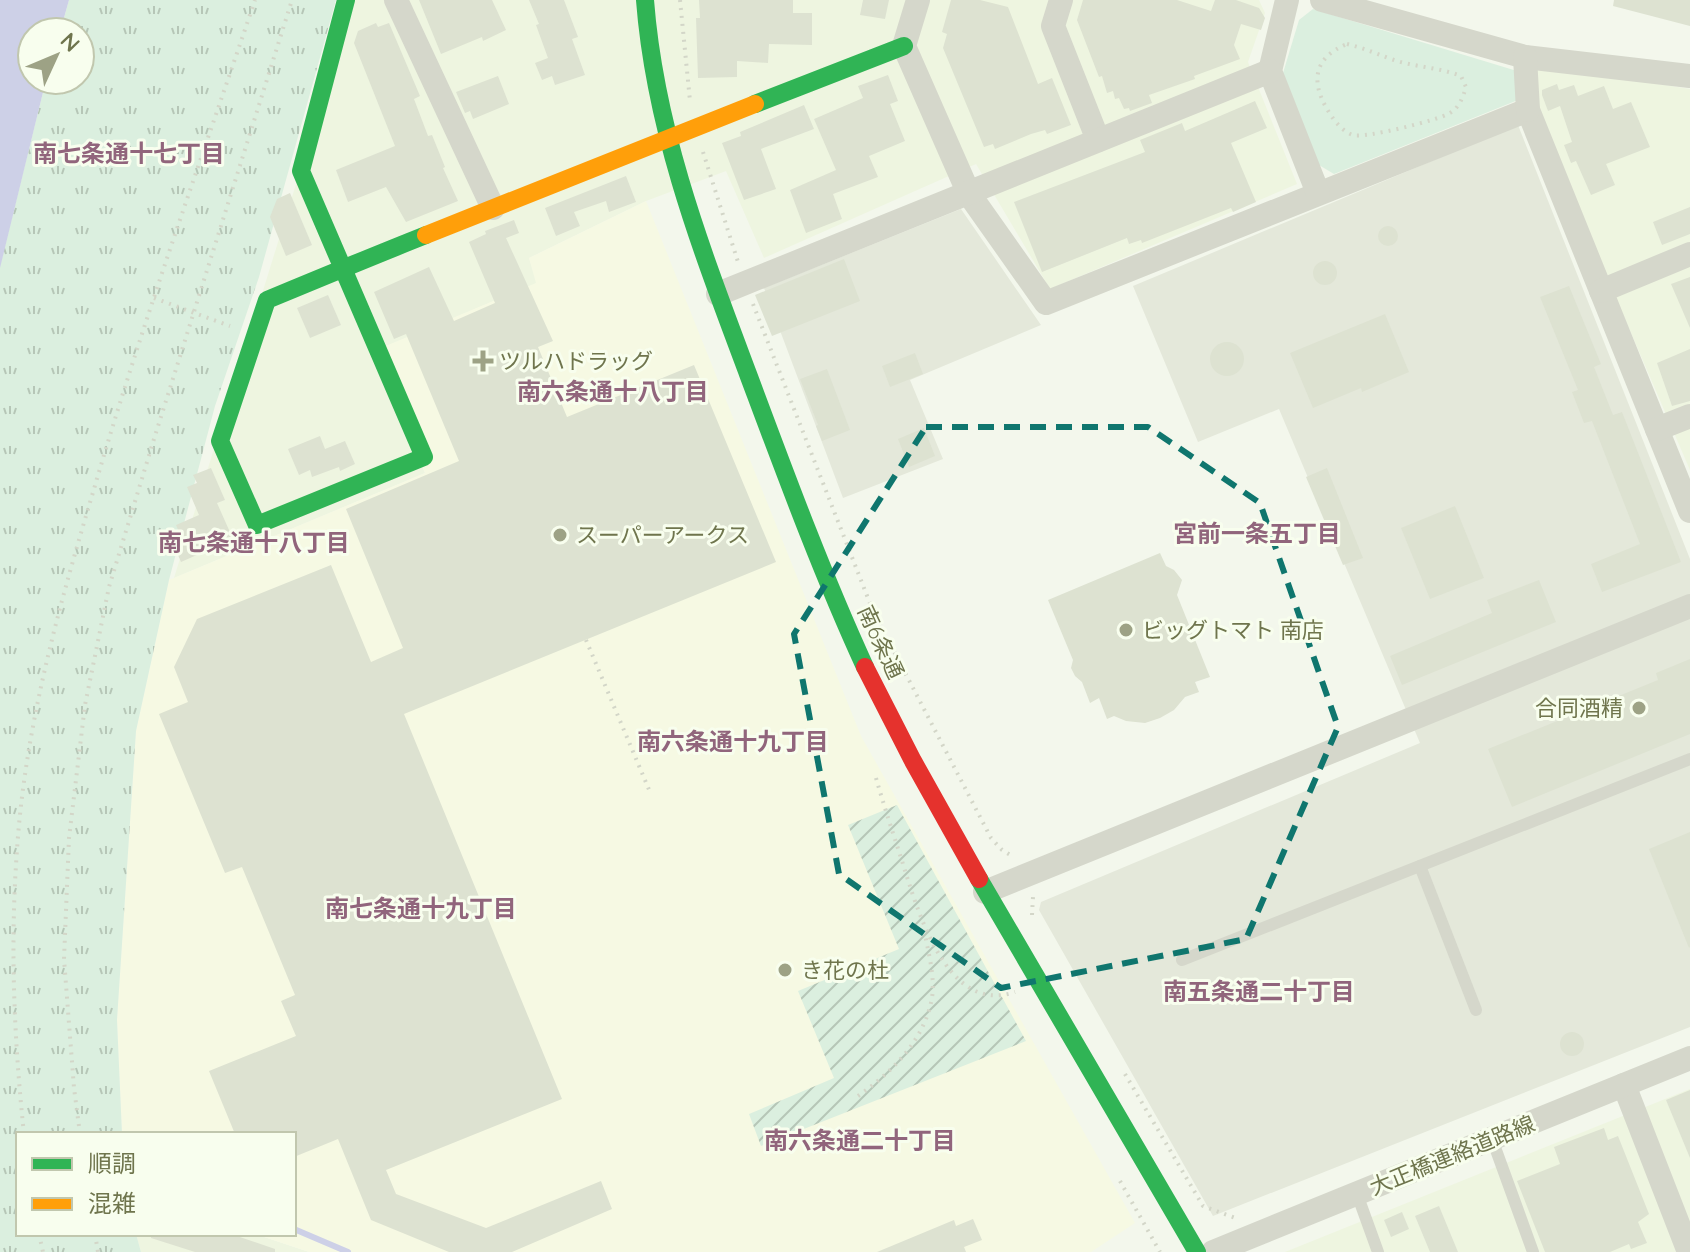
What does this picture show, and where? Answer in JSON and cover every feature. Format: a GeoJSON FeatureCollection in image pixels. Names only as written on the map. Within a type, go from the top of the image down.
{"type":"FeatureCollection","features":[{"type":"Feature","properties":{"kind":"street"},"geometry":{"type":"LineString","coordinates":[[346,0],[301,171],[342,269],[424,457],[257,525],[220,441],[267,300],[342,269],[493,208],[669,140],[696,127],[904,46]]}},
{"type":"Feature","properties":{"kind":"street"},"geometry":{"type":"LineString","coordinates":[[396,0],[493,208]]}},
{"type":"Feature","properties":{"kind":"street","name":"南6条通"},"geometry":{"type":"LineString","coordinates":[[645,0],[646,41],[659,106],[718,294],[845,626],[912,762],[985,892],[1197,1252]]}},
{"type":"Feature","properties":{"kind":"street"},"geometry":{"type":"LineString","coordinates":[[918,0],[904,46],[969,194],[1046,303],[1528,110]]}},
{"type":"Feature","properties":{"kind":"street"},"geometry":{"type":"LineString","coordinates":[[1061,0],[1053,26],[1098,140]]}},
{"type":"Feature","properties":{"kind":"street"},"geometry":{"type":"LineString","coordinates":[[1287,0],[1270,71],[1318,193]]}},
{"type":"Feature","properties":{"kind":"street"},"geometry":{"type":"LineString","coordinates":[[1322,0],[1525,57],[1690,76]]}},
{"type":"Feature","properties":{"kind":"street"},"geometry":{"type":"LineString","coordinates":[[1525,57],[1528,110],[1690,511]]}},
{"type":"Feature","properties":{"kind":"street"},"geometry":{"type":"LineString","coordinates":[[718,294],[1270,71]]}},
{"type":"Feature","properties":{"kind":"street"},"geometry":{"type":"LineString","coordinates":[[1601,291],[1690,254]]}},
{"type":"Feature","properties":{"kind":"street"},"geometry":{"type":"LineString","coordinates":[[1657,429],[1690,416]]}},
{"type":"Feature","properties":{"kind":"street"},"geometry":{"type":"LineString","coordinates":[[985,892],[1690,606]]}},
{"type":"Feature","properties":{"kind":"street","name":"大正橋連絡道路線"},"geometry":{"type":"LineString","coordinates":[[1213,1252],[1690,1058]]}},
{"type":"Feature","properties":{"kind":"street"},"geometry":{"type":"LineString","coordinates":[[1624,1085],[1689,1252]]}},
{"type":"Feature","properties":{"kind":"lane"},"geometry":{"type":"LineString","coordinates":[[1182,960],[1690,759]]}},
{"type":"Feature","properties":{"kind":"lane"},"geometry":{"type":"LineString","coordinates":[[1420,866],[1476,1010]]}},
{"type":"Feature","properties":{"kind":"lane"},"geometry":{"type":"LineString","coordinates":[[1492,1139],[1533,1252]]}},
{"type":"Feature","properties":{"kind":"lane"},"geometry":{"type":"LineString","coordinates":[[1357,1194],[1378,1252]]}},
{"type":"Feature","properties":{"kind":"path"},"geometry":{"type":"LineString","coordinates":[[24,1132],[13,954],[17,847],[31,743],[47,658],[126,380],[255,0]]}},
{"type":"Feature","properties":{"kind":"path"},"geometry":{"type":"LineString","coordinates":[[80,1132],[64,959],[69,838],[85,705],[109,587],[292,0]]}},
{"type":"Feature","properties":{"kind":"path"},"geometry":{"type":"LineString","coordinates":[[680,0],[689,98],[744,283],[873,611],[991,838],[1014,857],[1034,898],[1031,913],[1039,927]]}},
{"type":"Feature","properties":{"kind":"path"},"geometry":{"type":"LineString","coordinates":[[1347,44],[1371,49],[1392,60],[1461,76],[1466,87],[1453,112],[1437,120],[1358,137],[1348,133],[1334,120],[1320,97],[1316,76],[1323,59],[1347,44]]}},
{"type":"Feature","properties":{"kind":"path"},"geometry":{"type":"LineString","coordinates":[[154,298],[219,322]]}},
{"type":"Feature","properties":{"kind":"path"},"geometry":{"type":"LineString","coordinates":[[586,640],[650,792]]}},
{"type":"Feature","properties":{"kind":"path"},"geometry":{"type":"LineString","coordinates":[[858,1096],[888,1075],[907,1051],[932,998],[924,929],[876,778]]}},
{"type":"Feature","properties":{"kind":"path"},"geometry":{"type":"LineString","coordinates":[[924,929],[944,963],[970,988],[1002,997],[1040,984]]}},
{"type":"Feature","properties":{"kind":"path"},"geometry":{"type":"LineString","coordinates":[[1125,1073],[1203,1206],[1237,1217],[1246,1239]]}},
{"type":"Feature","properties":{"kind":"highlighted area"},"geometry":{"type":"Polygon","coordinates":[[[926,427],[1148,427],[1260,503],[1338,727],[1246,939],[1001,988],[839,874],[794,634],[926,427]]]}},
{"type":"Feature","properties":{"kind":"shaded area"},"geometry":{"type":"Polygon","coordinates":[[[353,0],[1259,0],[1265,13],[1248,62],[1297,184],[1050,289],[976,164],[764,258],[726,171],[646,201],[529,258],[537,283],[370,353],[425,473],[174,578],[353,0]]]}},
{"type":"Feature","properties":{"kind":"shaded area"},"geometry":{"type":"Polygon","coordinates":[[[1514,61],[1690,89],[1690,470],[1514,61]]]}},
{"type":"Feature","properties":{"kind":"shaded area"},"geometry":{"type":"Polygon","coordinates":[[[1518,125],[1690,559],[1690,1027],[1213,1216],[1039,910],[1041,902],[1420,743],[1279,409],[1198,442],[1133,286],[1518,125]]]}},
{"type":"Feature","properties":{"kind":"shaded area"},"geometry":{"type":"Polygon","coordinates":[[[646,201],[861,736],[1135,1223],[1091,1252],[309,1252],[261,1236],[296,1236],[296,1132],[122,1132],[117,1020],[136,731],[169,580],[425,473],[369,353],[536,283],[529,258],[646,201]]]}},
{"type":"Feature","properties":{"kind":"shaded area"},"geometry":{"type":"Polygon","coordinates":[[[961,209],[1041,325],[910,380],[943,459],[843,498],[764,288],[961,209]]]}},
{"type":"Feature","properties":{"kind":"shaded area"},"geometry":{"type":"Polygon","coordinates":[[[1690,1089],[1690,1252],[1285,1252],[1690,1089]]]}},
{"type":"Feature","properties":{"kind":"shaded area"},"geometry":{"type":"Polygon","coordinates":[[[137,1236],[261,1236],[309,1252],[141,1252],[137,1236]]]}},
{"type":"Feature","properties":{"kind":"green space"},"geometry":{"type":"Polygon","coordinates":[[[69,0],[336,0],[259,277],[215,406],[169,580],[136,731],[117,1020],[122,1132],[16,1132],[16,1236],[137,1236],[141,1252],[0,1252],[0,266],[42,96],[96,96],[96,16],[64,16],[69,0]]]}},
{"type":"Feature","properties":{"kind":"green space"},"geometry":{"type":"Polygon","coordinates":[[[1313,9],[1517,71],[1518,100],[1334,174],[1319,165],[1283,73],[1299,20],[1313,9]]]}},
{"type":"Feature","properties":{"kind":"green space"},"geometry":{"type":"Polygon","coordinates":[[[897,805],[1026,1041],[761,1146],[749,1114],[834,1078],[798,991],[899,949],[848,825],[897,805]]]}},
{"type":"Feature","properties":{"kind":"water"},"geometry":{"type":"Polygon","coordinates":[[[0,0],[69,0],[64,16],[16,16],[16,96],[42,96],[0,268],[0,0]]]}},
{"type":"Feature","properties":{"kind":"building"},"geometry":{"type":"Polygon","coordinates":[[[419,0],[492,0],[506,30],[441,54],[419,0]]]}},
{"type":"Feature","properties":{"kind":"building"},"geometry":{"type":"Polygon","coordinates":[[[529,0],[564,0],[578,37],[572,39],[585,75],[555,85],[552,76],[542,80],[535,63],[548,58],[529,0]]]}},
{"type":"Feature","properties":{"kind":"building"},"geometry":{"type":"Polygon","coordinates":[[[699,0],[793,0],[793,13],[812,13],[812,45],[769,44],[768,63],[737,61],[737,77],[698,78],[696,18],[700,18],[699,0]]]}},
{"type":"Feature","properties":{"kind":"building"},"geometry":{"type":"Polygon","coordinates":[[[863,0],[889,0],[885,19],[860,15],[863,0]]]}},
{"type":"Feature","properties":{"kind":"building"},"geometry":{"type":"Polygon","coordinates":[[[951,0],[980,0],[1008,7],[1038,84],[1052,78],[1071,125],[1047,134],[1045,130],[1031,134],[995,149],[993,144],[984,147],[943,48],[947,34],[942,32],[951,0]]]}},
{"type":"Feature","properties":{"kind":"building"},"geometry":{"type":"Polygon","coordinates":[[[1083,0],[1177,0],[1211,11],[1215,0],[1236,0],[1259,8],[1265,18],[1261,30],[1241,24],[1234,45],[1240,59],[1149,95],[1152,103],[1130,111],[1129,108],[1124,109],[1119,98],[1115,99],[1113,91],[1107,93],[1102,76],[1099,77],[1077,20],[1083,0]]]}},
{"type":"Feature","properties":{"kind":"building"},"geometry":{"type":"Polygon","coordinates":[[[1614,0],[1690,0],[1690,26],[1613,6],[1614,0]]]}},
{"type":"Feature","properties":{"kind":"building"},"geometry":{"type":"Polygon","coordinates":[[[376,23],[378,27],[389,23],[420,96],[414,99],[428,136],[432,135],[458,201],[406,222],[386,187],[348,202],[336,170],[395,146],[354,43],[358,31],[376,23]]]}},
{"type":"Feature","properties":{"kind":"building"},"geometry":{"type":"Polygon","coordinates":[[[888,75],[898,101],[890,104],[905,141],[869,156],[878,177],[833,194],[842,219],[806,233],[790,190],[836,170],[814,119],[863,98],[858,86],[888,75]]]}},
{"type":"Feature","properties":{"kind":"building"},"geometry":{"type":"Polygon","coordinates":[[[498,76],[509,104],[473,119],[470,111],[465,113],[456,92],[498,76]]]}},
{"type":"Feature","properties":{"kind":"building"},"geometry":{"type":"Polygon","coordinates":[[[1557,84],[1559,90],[1574,85],[1578,96],[1604,86],[1613,109],[1631,102],[1650,147],[1606,164],[1615,185],[1591,195],[1576,161],[1571,163],[1564,145],[1572,142],[1560,106],[1548,111],[1542,95],[1542,90],[1557,84]]]}},
{"type":"Feature","properties":{"kind":"building"},"geometry":{"type":"Polygon","coordinates":[[[1255,101],[1267,128],[1231,143],[1256,202],[1233,212],[1231,208],[1142,243],[1141,240],[1129,244],[1127,238],[1042,272],[1014,202],[1145,152],[1140,140],[1182,123],[1185,131],[1255,101]]]}},
{"type":"Feature","properties":{"kind":"building"},"geometry":{"type":"Polygon","coordinates":[[[804,105],[814,129],[761,149],[776,189],[744,200],[722,143],[741,136],[740,132],[804,105]]]}},
{"type":"Feature","properties":{"kind":"building"},"geometry":{"type":"Polygon","coordinates":[[[626,176],[636,202],[609,212],[606,201],[574,212],[580,226],[556,236],[545,208],[626,176]]]}},
{"type":"Feature","properties":{"kind":"building"},"geometry":{"type":"Polygon","coordinates":[[[290,193],[312,245],[286,256],[270,217],[277,199],[290,193]]]}},
{"type":"Feature","properties":{"kind":"building"},"geometry":{"type":"Polygon","coordinates":[[[1690,207],[1690,234],[1662,245],[1653,222],[1690,207]]]}},
{"type":"Feature","properties":{"kind":"building"},"geometry":{"type":"Polygon","coordinates":[[[514,220],[519,233],[506,238],[553,341],[538,347],[567,417],[694,365],[776,562],[404,714],[562,1099],[386,1170],[396,1194],[486,1228],[601,1181],[612,1209],[512,1252],[449,1252],[371,1220],[338,1139],[296,1156],[296,1132],[234,1132],[209,1071],[296,1036],[281,1001],[295,995],[242,867],[225,873],[159,714],[188,702],[174,667],[197,619],[331,565],[371,662],[403,648],[346,509],[459,461],[406,334],[394,339],[374,292],[429,267],[454,321],[495,303],[469,242],[486,234],[485,231],[514,220]]]}},
{"type":"Feature","properties":{"kind":"building"},"geometry":{"type":"Polygon","coordinates":[[[1384,226],[1392,226],[1398,236],[1392,246],[1384,246],[1378,240],[1378,232],[1384,226]]]}},
{"type":"Feature","properties":{"kind":"building"},"geometry":{"type":"Polygon","coordinates":[[[844,259],[860,301],[772,336],[755,295],[844,259]]]}},
{"type":"Feature","properties":{"kind":"building"},"geometry":{"type":"Polygon","coordinates":[[[1325,261],[1336,268],[1337,273],[1330,284],[1325,285],[1314,278],[1313,273],[1320,262],[1325,261]]]}},
{"type":"Feature","properties":{"kind":"building"},"geometry":{"type":"Polygon","coordinates":[[[1690,277],[1690,328],[1671,284],[1690,277]]]}},
{"type":"Feature","properties":{"kind":"building"},"geometry":{"type":"Polygon","coordinates":[[[1569,286],[1601,364],[1594,367],[1613,415],[1622,412],[1681,562],[1602,592],[1591,564],[1640,544],[1592,421],[1584,423],[1572,392],[1578,390],[1540,297],[1569,286]]]}},
{"type":"Feature","properties":{"kind":"building"},"geometry":{"type":"Polygon","coordinates":[[[328,295],[341,325],[310,338],[297,308],[328,295]]]}},
{"type":"Feature","properties":{"kind":"building"},"geometry":{"type":"Polygon","coordinates":[[[1385,314],[1409,372],[1313,408],[1290,353],[1385,314]]]}},
{"type":"Feature","properties":{"kind":"building"},"geometry":{"type":"Polygon","coordinates":[[[1227,342],[1239,347],[1244,359],[1239,371],[1227,376],[1215,371],[1210,359],[1215,347],[1227,342]]]}},
{"type":"Feature","properties":{"kind":"building"},"geometry":{"type":"Polygon","coordinates":[[[1690,349],[1690,401],[1672,406],[1657,363],[1690,349]]]}},
{"type":"Feature","properties":{"kind":"building"},"geometry":{"type":"Polygon","coordinates":[[[915,353],[923,374],[890,387],[882,366],[915,353]]]}},
{"type":"Feature","properties":{"kind":"building"},"geometry":{"type":"Polygon","coordinates":[[[827,369],[850,430],[822,441],[800,379],[827,369]]]}},
{"type":"Feature","properties":{"kind":"building"},"geometry":{"type":"Polygon","coordinates":[[[924,428],[935,456],[909,467],[898,439],[924,428]]]}},
{"type":"Feature","properties":{"kind":"building"},"geometry":{"type":"Polygon","coordinates":[[[320,436],[325,449],[345,441],[355,464],[312,477],[310,470],[299,475],[288,449],[320,436]]]}},
{"type":"Feature","properties":{"kind":"building"},"geometry":{"type":"Polygon","coordinates":[[[211,468],[225,500],[217,503],[233,539],[181,562],[170,536],[179,532],[176,525],[199,515],[187,487],[197,483],[193,475],[211,468]]]}},
{"type":"Feature","properties":{"kind":"building"},"geometry":{"type":"Polygon","coordinates":[[[1327,468],[1363,558],[1343,565],[1306,477],[1327,468]]]}},
{"type":"Feature","properties":{"kind":"building"},"geometry":{"type":"Polygon","coordinates":[[[1455,506],[1484,578],[1430,599],[1401,528],[1455,506]]]}},
{"type":"Feature","properties":{"kind":"building","name":"ビッグトマト 南店"},"geometry":{"type":"Polygon","coordinates":[[[1160,553],[1166,566],[1182,580],[1177,595],[1210,677],[1195,682],[1199,692],[1185,697],[1174,710],[1160,718],[1145,723],[1114,716],[1107,719],[1099,698],[1090,703],[1082,682],[1071,668],[1073,660],[1048,600],[1160,553]]]}},
{"type":"Feature","properties":{"kind":"building"},"geometry":{"type":"Polygon","coordinates":[[[1539,580],[1556,622],[1402,685],[1390,656],[1492,613],[1487,600],[1539,580]]]}},
{"type":"Feature","properties":{"kind":"building","name":"合同酒精"},"geometry":{"type":"Polygon","coordinates":[[[1690,659],[1690,734],[1512,807],[1488,749],[1658,680],[1656,673],[1690,659]]]}},
{"type":"Feature","properties":{"kind":"building"},"geometry":{"type":"Polygon","coordinates":[[[1690,832],[1690,947],[1689,948],[1649,849],[1690,832]]]}},
{"type":"Feature","properties":{"kind":"building"},"geometry":{"type":"Polygon","coordinates":[[[1572,1032],[1583,1039],[1584,1044],[1577,1055],[1572,1056],[1561,1049],[1560,1044],[1567,1033],[1572,1032]]]}},
{"type":"Feature","properties":{"kind":"building"},"geometry":{"type":"Polygon","coordinates":[[[1690,1090],[1690,1158],[1666,1100],[1690,1090]]]}},
{"type":"Feature","properties":{"kind":"building"},"geometry":{"type":"Polygon","coordinates":[[[1604,1128],[1608,1140],[1618,1136],[1649,1214],[1638,1222],[1647,1243],[1631,1249],[1629,1244],[1610,1252],[1545,1252],[1517,1181],[1560,1164],[1554,1147],[1604,1128]]]}},
{"type":"Feature","properties":{"kind":"building"},"geometry":{"type":"Polygon","coordinates":[[[1439,1206],[1458,1252],[1430,1252],[1415,1216],[1439,1206]]]}},
{"type":"Feature","properties":{"kind":"building"},"geometry":{"type":"Polygon","coordinates":[[[1402,1212],[1409,1229],[1391,1237],[1384,1220],[1402,1212]]]}},
{"type":"Feature","properties":{"kind":"building"},"geometry":{"type":"Polygon","coordinates":[[[973,1219],[982,1240],[964,1247],[966,1252],[877,1252],[954,1220],[956,1226],[973,1219]]]}},
{"type":"Feature","properties":{"kind":"building"},"geometry":{"type":"Polygon","coordinates":[[[237,1236],[275,1249],[275,1252],[195,1252],[151,1238],[237,1236]]]}},
{"type":"Feature","properties":{"kind":"waterway"},"geometry":{"type":"LineString","coordinates":[[296,1230],[348,1252]]}},
{"type":"Feature","properties":{"kind":"traffic: fast"},"geometry":{"type":"LineString","coordinates":[[346,0],[301,171],[424,457],[257,525],[220,441],[267,300],[327,275],[346,267],[426,235]]}},
{"type":"Feature","properties":{"kind":"traffic: fast"},"geometry":{"type":"LineString","coordinates":[[645,0],[659,96],[698,236],[804,522],[865,667]]}},
{"type":"Feature","properties":{"kind":"traffic: fast"},"geometry":{"type":"LineString","coordinates":[[755,104],[904,46]]}},
{"type":"Feature","properties":{"kind":"traffic: fast"},"geometry":{"type":"LineString","coordinates":[[979,879],[1197,1252]]}},
{"type":"Feature","properties":{"kind":"traffic: slow"},"geometry":{"type":"LineString","coordinates":[[426,235],[755,104]]}},
{"type":"Feature","properties":{"kind":"traffic: jam"},"geometry":{"type":"LineString","coordinates":[[865,667],[979,879]]}},
{"type":"Feature","properties":{"kind":"place","name":"ツルハドラッグ"},"geometry":{"type":"Point","coordinates":[483,361]}},
{"type":"Feature","properties":{"kind":"place","name":"スーパーアークス"},"geometry":{"type":"Point","coordinates":[560,535]}},
{"type":"Feature","properties":{"kind":"place","name":"ビッグトマト 南店"},"geometry":{"type":"Point","coordinates":[1126,630]}},
{"type":"Feature","properties":{"kind":"place","name":"合同酒精"},"geometry":{"type":"Point","coordinates":[1639,708]}},
{"type":"Feature","properties":{"kind":"place","name":"き花の杜"},"geometry":{"type":"Point","coordinates":[785,970]}},
{"type":"Feature","properties":{"kind":"district","name":"南七条通十七丁目"},"geometry":{"type":"Point","coordinates":[129,153]}},
{"type":"Feature","properties":{"kind":"district","name":"南六条通十八丁目"},"geometry":{"type":"Point","coordinates":[613,391]}},
{"type":"Feature","properties":{"kind":"district","name":"宮前一条五丁目"},"geometry":{"type":"Point","coordinates":[1257,533]}},
{"type":"Feature","properties":{"kind":"district","name":"南七条通十八丁目"},"geometry":{"type":"Point","coordinates":[254,542]}},
{"type":"Feature","properties":{"kind":"district","name":"南六条通十九丁目"},"geometry":{"type":"Point","coordinates":[733,741]}},
{"type":"Feature","properties":{"kind":"district","name":"南七条通十九丁目"},"geometry":{"type":"Point","coordinates":[421,908]}},
{"type":"Feature","properties":{"kind":"district","name":"南五条通二十丁目"},"geometry":{"type":"Point","coordinates":[1259,991]}},
{"type":"Feature","properties":{"kind":"district","name":"南六条通二十丁目"},"geometry":{"type":"Point","coordinates":[860,1140]}}]}
